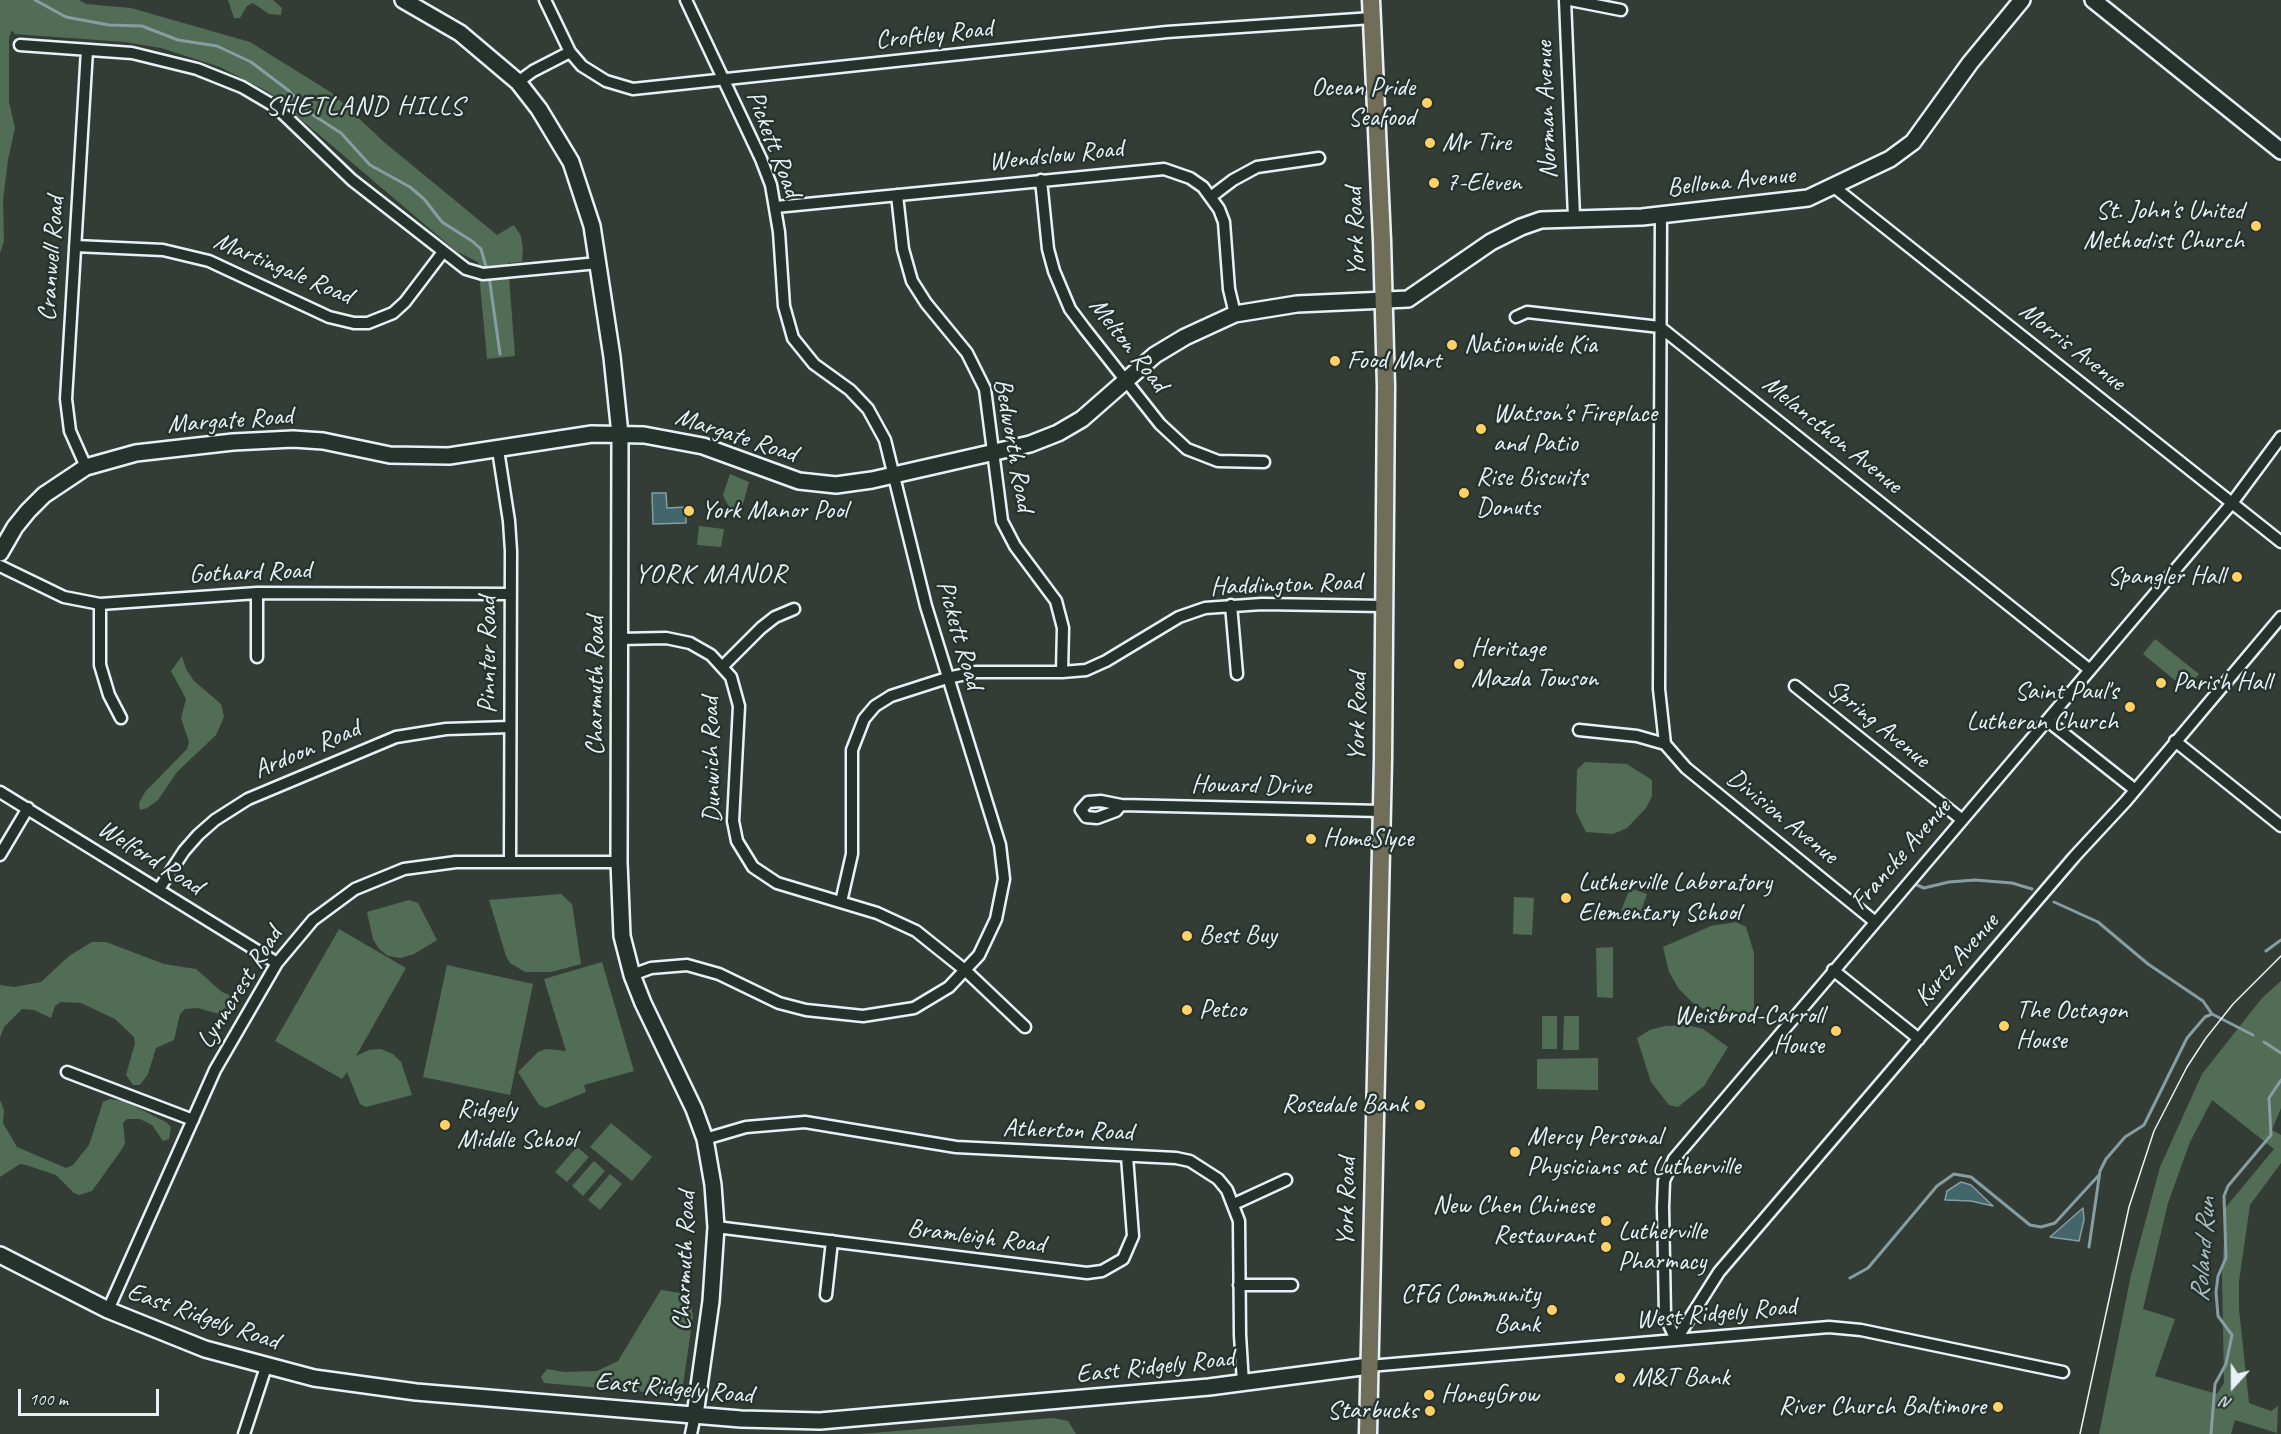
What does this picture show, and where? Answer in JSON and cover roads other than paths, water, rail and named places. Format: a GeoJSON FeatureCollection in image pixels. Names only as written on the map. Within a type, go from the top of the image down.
{"type":"FeatureCollection","features":[{"type":"Feature","properties":{"kind":"main road","name":"York Road"},"geometry":{"type":"LineString","coordinates":[[1368,1434],[1384,606],[1384,300],[1371,0]]}},
{"type":"Feature","properties":{"kind":"street","name":"Charmuth Road"},"geometry":{"type":"LineString","coordinates":[[403,0],[460,33],[518,82],[539,109],[571,162],[592,226],[620,434],[622,936],[632,975],[655,1029],[694,1108],[705,1139],[713,1185],[716,1227],[711,1300],[691,1434]]}},
{"type":"Feature","properties":{"kind":"street","name":"Croftley Road"},"geometry":{"type":"LineString","coordinates":[[545,0],[570,52],[591,72],[618,86],[633,89],[1167,32],[1372,18]]}},
{"type":"Feature","properties":{"kind":"street","name":"Pickett Road"},"geometry":{"type":"LineString","coordinates":[[632,975],[651,968],[687,965],[719,974],[793,1008],[863,1016],[914,1008],[949,987],[979,955],[996,919],[1002,889],[1003,861],[1000,845],[947,678],[885,440],[875,418],[850,390],[807,357],[789,329],[784,306],[776,207],[761,159],[686,0]]}},
{"type":"Feature","properties":{"kind":"street","name":"Norman Avenue"},"geometry":{"type":"LineString","coordinates":[[1565,0],[1574,217]]}},
{"type":"Feature","properties":{"kind":"street"},"geometry":{"type":"LineString","coordinates":[[1570,0],[1621,10]]}},
{"type":"Feature","properties":{"kind":"street","name":"Bellona Avenue"},"geometry":{"type":"LineString","coordinates":[[1384,300],[1407,299],[1491,242],[1541,220],[1574,217],[1624,218],[1794,201],[1834,187],[1890,159],[1913,142],[1970,63],[2022,0]]}},
{"type":"Feature","properties":{"kind":"street"},"geometry":{"type":"LineString","coordinates":[[2093,0],[2281,151]]}},
{"type":"Feature","properties":{"kind":"street"},"geometry":{"type":"LineString","coordinates":[[20,45],[132,53],[197,69],[252,92],[284,114],[352,180],[466,269],[483,274],[598,263]]}},
{"type":"Feature","properties":{"kind":"street","name":"Cranwell Road"},"geometry":{"type":"LineString","coordinates":[[86,467],[70,431],[66,399],[87,50]]}},
{"type":"Feature","properties":{"kind":"street"},"geometry":{"type":"LineString","coordinates":[[518,82],[533,71],[570,52]]}},
{"type":"Feature","properties":{"kind":"street"},"geometry":{"type":"LineString","coordinates":[[1212,196],[1257,166],[1319,158]]}},
{"type":"Feature","properties":{"kind":"street","name":"Wendslow Road"},"geometry":{"type":"LineString","coordinates":[[776,207],[1164,169],[1190,178],[1212,196],[1224,222],[1229,289],[1235,314]]}},
{"type":"Feature","properties":{"kind":"street","name":"Melton Road"},"geometry":{"type":"LineString","coordinates":[[1041,180],[1048,249],[1061,290],[1085,329],[1126,381],[1164,428],[1187,449],[1218,461],[1264,462]]}},
{"type":"Feature","properties":{"kind":"street","name":"Morris Avenue"},"geometry":{"type":"LineString","coordinates":[[1834,187],[2281,542]]}},
{"type":"Feature","properties":{"kind":"street","name":"Bedworth Road"},"geometry":{"type":"LineString","coordinates":[[897,195],[908,271],[922,297],[967,354],[980,375],[988,401],[999,504],[1007,533],[1048,589],[1061,614],[1062,672]]}},
{"type":"Feature","properties":{"kind":"street"},"geometry":{"type":"LineString","coordinates":[[1579,730],[1637,736],[1665,744],[1659,689],[1661,214]]}},
{"type":"Feature","properties":{"kind":"street","name":"Martingale Road"},"geometry":{"type":"LineString","coordinates":[[75,246],[163,250],[185,254],[229,268],[329,317],[354,323],[368,323],[393,313],[405,302],[443,252]]}},
{"type":"Feature","properties":{"kind":"street","name":"Margate Road"},"geometry":{"type":"LineString","coordinates":[[0,554],[28,511],[44,495],[86,467],[136,453],[259,439],[323,441],[390,455],[449,456],[592,434],[658,436],[688,442],[784,478],[810,484],[848,484],[894,476],[993,453],[1058,433],[1082,418],[1155,355],[1185,337],[1235,314],[1297,304],[1384,300]]}},
{"type":"Feature","properties":{"kind":"street"},"geometry":{"type":"LineString","coordinates":[[1516,317],[1527,312],[1660,327]]}},
{"type":"Feature","properties":{"kind":"street","name":"Melancthon Avenue"},"geometry":{"type":"LineString","coordinates":[[1660,327],[2090,670]]}},
{"type":"Feature","properties":{"kind":"street","name":"Francke Avenue"},"geometry":{"type":"LineString","coordinates":[[1676,1340],[1665,1316],[1663,1200],[1664,1181],[1670,1166],[1689,1138],[1961,819],[2048,721],[2232,503],[2281,437]]}},
{"type":"Feature","properties":{"kind":"street","name":"Pinnter Road"},"geometry":{"type":"LineString","coordinates":[[498,450],[509,521],[510,862]]}},
{"type":"Feature","properties":{"kind":"street","name":"Gothard Road"},"geometry":{"type":"LineString","coordinates":[[0,566],[64,597],[100,604],[256,593],[510,594]]}},
{"type":"Feature","properties":{"kind":"street"},"geometry":{"type":"LineString","coordinates":[[256,593],[257,657]]}},
{"type":"Feature","properties":{"kind":"street"},"geometry":{"type":"LineString","coordinates":[[100,604],[99,665],[109,694],[121,718]]}},
{"type":"Feature","properties":{"kind":"street"},"geometry":{"type":"LineString","coordinates":[[1231,605],[1237,674]]}},
{"type":"Feature","properties":{"kind":"street","name":"Haddington Road"},"geometry":{"type":"LineString","coordinates":[[841,902],[852,854],[850,769],[857,732],[875,706],[891,696],[947,678],[989,671],[1062,672],[1096,666],[1179,617],[1205,608],[1231,605],[1384,606]]}},
{"type":"Feature","properties":{"kind":"street"},"geometry":{"type":"LineString","coordinates":[[723,666],[761,628],[775,617],[794,609]]}},
{"type":"Feature","properties":{"kind":"street","name":"Kurtz Avenue"},"geometry":{"type":"LineString","coordinates":[[1676,1340],[1719,1272],[2281,617]]}},
{"type":"Feature","properties":{"kind":"street","name":"Dunwich Road"},"geometry":{"type":"LineString","coordinates":[[620,639],[678,639],[701,648],[723,666],[731,677],[739,706],[733,821],[737,841],[744,855],[759,872],[777,883],[898,921],[936,946],[966,971],[1025,1027]]}},
{"type":"Feature","properties":{"kind":"street","name":"Spring Avenue"},"geometry":{"type":"LineString","coordinates":[[1795,686],[1961,819]]}},
{"type":"Feature","properties":{"kind":"street"},"geometry":{"type":"LineString","coordinates":[[2048,721],[2134,789]]}},
{"type":"Feature","properties":{"kind":"street","name":"Ardoon Road"},"geometry":{"type":"LineString","coordinates":[[159,889],[184,851],[198,835],[215,820],[248,799],[396,737],[446,729],[510,727]]}},
{"type":"Feature","properties":{"kind":"street"},"geometry":{"type":"LineString","coordinates":[[2175,741],[2281,826]]}},
{"type":"Feature","properties":{"kind":"street","name":"Division Avenue"},"geometry":{"type":"LineString","coordinates":[[1665,744],[1686,768],[1874,921]]}},
{"type":"Feature","properties":{"kind":"street","name":"Welford Road"},"geometry":{"type":"LineString","coordinates":[[0,792],[277,963]]}},
{"type":"Feature","properties":{"kind":"street","name":"Howard Drive"},"geometry":{"type":"LineString","coordinates":[[1121,805],[1381,811]]}},
{"type":"Feature","properties":{"kind":"street"},"geometry":{"type":"LineString","coordinates":[[0,855],[28,808]]}},
{"type":"Feature","properties":{"kind":"street","name":"Lynncrest Road"},"geometry":{"type":"LineString","coordinates":[[108,1310],[215,1070],[277,963],[294,940],[333,903],[376,878],[404,869],[432,864],[620,862]]}},
{"type":"Feature","properties":{"kind":"street"},"geometry":{"type":"LineString","coordinates":[[1833,970],[1919,1039]]}},
{"type":"Feature","properties":{"kind":"street"},"geometry":{"type":"LineString","coordinates":[[67,1072],[193,1120]]}},
{"type":"Feature","properties":{"kind":"street","name":"Atherton Road"},"geometry":{"type":"LineString","coordinates":[[705,1139],[746,1127],[805,1122],[956,1147],[1176,1158],[1190,1161],[1218,1179],[1234,1204],[1240,1238],[1239,1285],[1243,1383]]}},
{"type":"Feature","properties":{"kind":"street","name":"Bramleigh Road"},"geometry":{"type":"LineString","coordinates":[[716,1227],[1087,1273],[1102,1271],[1123,1259],[1133,1236],[1127,1156]]}},
{"type":"Feature","properties":{"kind":"street"},"geometry":{"type":"LineString","coordinates":[[1234,1204],[1286,1180]]}},
{"type":"Feature","properties":{"kind":"street"},"geometry":{"type":"LineString","coordinates":[[826,1295],[832,1241]]}},
{"type":"Feature","properties":{"kind":"street","name":"East Ridgely Road"},"geometry":{"type":"LineString","coordinates":[[0,1255],[108,1310],[205,1349],[266,1367],[315,1378],[384,1389],[695,1415],[778,1421],[844,1420],[1243,1383],[1369,1366]]}},
{"type":"Feature","properties":{"kind":"street"},"geometry":{"type":"LineString","coordinates":[[1239,1285],[1292,1285]]}},
{"type":"Feature","properties":{"kind":"street","name":"West Ridgely Road"},"geometry":{"type":"LineString","coordinates":[[1369,1366],[1821,1328],[1849,1328],[2063,1372]]}},
{"type":"Feature","properties":{"kind":"street"},"geometry":{"type":"LineString","coordinates":[[244,1434],[266,1367]]}},
{"type":"Feature","properties":{"kind":"water"},"geometry":{"type":"Polygon","coordinates":[[[652,493],[666,493],[667,508],[686,507],[686,523],[653,524],[652,493]]]}},
{"type":"Feature","properties":{"kind":"water"},"geometry":{"type":"Polygon","coordinates":[[[1961,1182],[1971,1185],[1993,1206],[1971,1201],[1945,1200],[1947,1191],[1961,1182]]]}},
{"type":"Feature","properties":{"kind":"water"},"geometry":{"type":"Polygon","coordinates":[[[2083,1208],[2084,1220],[2079,1241],[2050,1237],[2083,1208]]]}},
{"type":"Feature","properties":{"kind":"waterway"},"geometry":{"type":"LineString","coordinates":[[35,0],[66,17],[109,25],[142,26],[178,40],[217,46],[251,62],[288,90],[313,115],[341,133],[370,165],[410,187],[424,199],[442,222],[472,241],[481,249],[487,270]]}},
{"type":"Feature","properties":{"kind":"waterway"},"geometry":{"type":"LineString","coordinates":[[489,276],[500,354]]}},
{"type":"Feature","properties":{"kind":"waterway"},"geometry":{"type":"LineString","coordinates":[[1917,885],[1924,888],[1949,882],[1975,880],[2012,883],[2032,889]]}},
{"type":"Feature","properties":{"kind":"waterway"},"geometry":{"type":"LineString","coordinates":[[2054,902],[2098,922],[2148,964],[2203,1001],[2212,1014]]}},
{"type":"Feature","properties":{"kind":"waterway"},"geometry":{"type":"LineString","coordinates":[[2266,951],[2281,940]]}},
{"type":"Feature","properties":{"kind":"waterway"},"geometry":{"type":"LineString","coordinates":[[2089,1247],[2100,1171],[2106,1159],[2125,1137],[2144,1125],[2187,1038],[2205,1017],[2212,1014],[2253,1035]]}},
{"type":"Feature","properties":{"kind":"waterway"},"geometry":{"type":"LineString","coordinates":[[2264,1042],[2281,1053]]}},
{"type":"Feature","properties":{"kind":"waterway","name":"Roland Run"},"geometry":{"type":"LineString","coordinates":[[2211,1434],[2215,1384],[2226,1364],[2232,1335],[2218,1316],[2216,1292],[2218,1276],[2226,1258],[2224,1196],[2228,1186],[2271,1135],[2269,1098],[2281,1080]]}},
{"type":"Feature","properties":{"kind":"waterway"},"geometry":{"type":"LineString","coordinates":[[1850,1278],[1868,1268],[1937,1186],[1954,1174],[1971,1177],[2030,1225],[2041,1227],[2055,1223],[2099,1175]]}},
{"type":"Feature","properties":{"kind":"tram line"},"geometry":{"type":"LineString","coordinates":[[2080,1434],[2129,1207],[2154,1131],[2187,1067],[2206,1038],[2233,1004],[2281,956]]}},
{"type":"Feature","properties":{"kind":"place","name":"Ocean Pride Seafood"},"geometry":{"type":"Point","coordinates":[1427,103]}},
{"type":"Feature","properties":{"kind":"place","name":"Mr Tire"},"geometry":{"type":"Point","coordinates":[1430,143]}},
{"type":"Feature","properties":{"kind":"place","name":"7-Eleven"},"geometry":{"type":"Point","coordinates":[1434,183]}},
{"type":"Feature","properties":{"kind":"place","name":"St. John's United Methodist Church"},"geometry":{"type":"Point","coordinates":[2256,226]}},
{"type":"Feature","properties":{"kind":"place","name":"Nationwide Kia"},"geometry":{"type":"Point","coordinates":[1452,345]}},
{"type":"Feature","properties":{"kind":"place","name":"Food Mart"},"geometry":{"type":"Point","coordinates":[1335,361]}},
{"type":"Feature","properties":{"kind":"place","name":"Watson's Fireplace and Patio"},"geometry":{"type":"Point","coordinates":[1481,429]}},
{"type":"Feature","properties":{"kind":"place","name":"Rise Biscuits Donuts"},"geometry":{"type":"Point","coordinates":[1464,493]}},
{"type":"Feature","properties":{"kind":"place","name":"York Manor Pool"},"geometry":{"type":"Point","coordinates":[689,511]}},
{"type":"Feature","properties":{"kind":"place","name":"Spangler Hall"},"geometry":{"type":"Point","coordinates":[2237,577]}},
{"type":"Feature","properties":{"kind":"place","name":"Heritage Mazda Towson"},"geometry":{"type":"Point","coordinates":[1459,664]}},
{"type":"Feature","properties":{"kind":"place","name":"Parish Hall"},"geometry":{"type":"Point","coordinates":[2161,683]}},
{"type":"Feature","properties":{"kind":"place","name":"Saint Paul's Lutheran Church"},"geometry":{"type":"Point","coordinates":[2130,707]}},
{"type":"Feature","properties":{"kind":"place","name":"HomeSlyce"},"geometry":{"type":"Point","coordinates":[1311,839]}},
{"type":"Feature","properties":{"kind":"place","name":"Lutherville Laboratory Elementary School"},"geometry":{"type":"Point","coordinates":[1566,898]}},
{"type":"Feature","properties":{"kind":"place","name":"Best Buy"},"geometry":{"type":"Point","coordinates":[1187,936]}},
{"type":"Feature","properties":{"kind":"place","name":"Petco"},"geometry":{"type":"Point","coordinates":[1187,1010]}},
{"type":"Feature","properties":{"kind":"place","name":"The Octagon House"},"geometry":{"type":"Point","coordinates":[2004,1026]}},
{"type":"Feature","properties":{"kind":"place","name":"Weisbrod-Carroll House"},"geometry":{"type":"Point","coordinates":[1836,1031]}},
{"type":"Feature","properties":{"kind":"place","name":"Rosedale Bank"},"geometry":{"type":"Point","coordinates":[1420,1105]}},
{"type":"Feature","properties":{"kind":"place","name":"Ridgely Middle School"},"geometry":{"type":"Point","coordinates":[445,1125]}},
{"type":"Feature","properties":{"kind":"place","name":"Mercy Personal Physicians at Lutherville"},"geometry":{"type":"Point","coordinates":[1515,1152]}},
{"type":"Feature","properties":{"kind":"place","name":"New Chen Chinese Restaurant"},"geometry":{"type":"Point","coordinates":[1606,1221]}},
{"type":"Feature","properties":{"kind":"place","name":"Lutherville Pharmacy"},"geometry":{"type":"Point","coordinates":[1606,1247]}},
{"type":"Feature","properties":{"kind":"place","name":"CFG Community Bank"},"geometry":{"type":"Point","coordinates":[1552,1310]}},
{"type":"Feature","properties":{"kind":"place","name":"M&T Bank"},"geometry":{"type":"Point","coordinates":[1620,1378]}},
{"type":"Feature","properties":{"kind":"place","name":"HoneyGrow"},"geometry":{"type":"Point","coordinates":[1429,1395]}},
{"type":"Feature","properties":{"kind":"place","name":"River Church Baltimore"},"geometry":{"type":"Point","coordinates":[1998,1407]}},
{"type":"Feature","properties":{"kind":"place","name":"Starbucks"},"geometry":{"type":"Point","coordinates":[1430,1411]}},
{"type":"Feature","properties":{"kind":"district","name":"SHETLAND HILLS"},"geometry":{"type":"Point","coordinates":[365,107]}},
{"type":"Feature","properties":{"kind":"district","name":"YORK MANOR"},"geometry":{"type":"Point","coordinates":[711,575]}}]}
